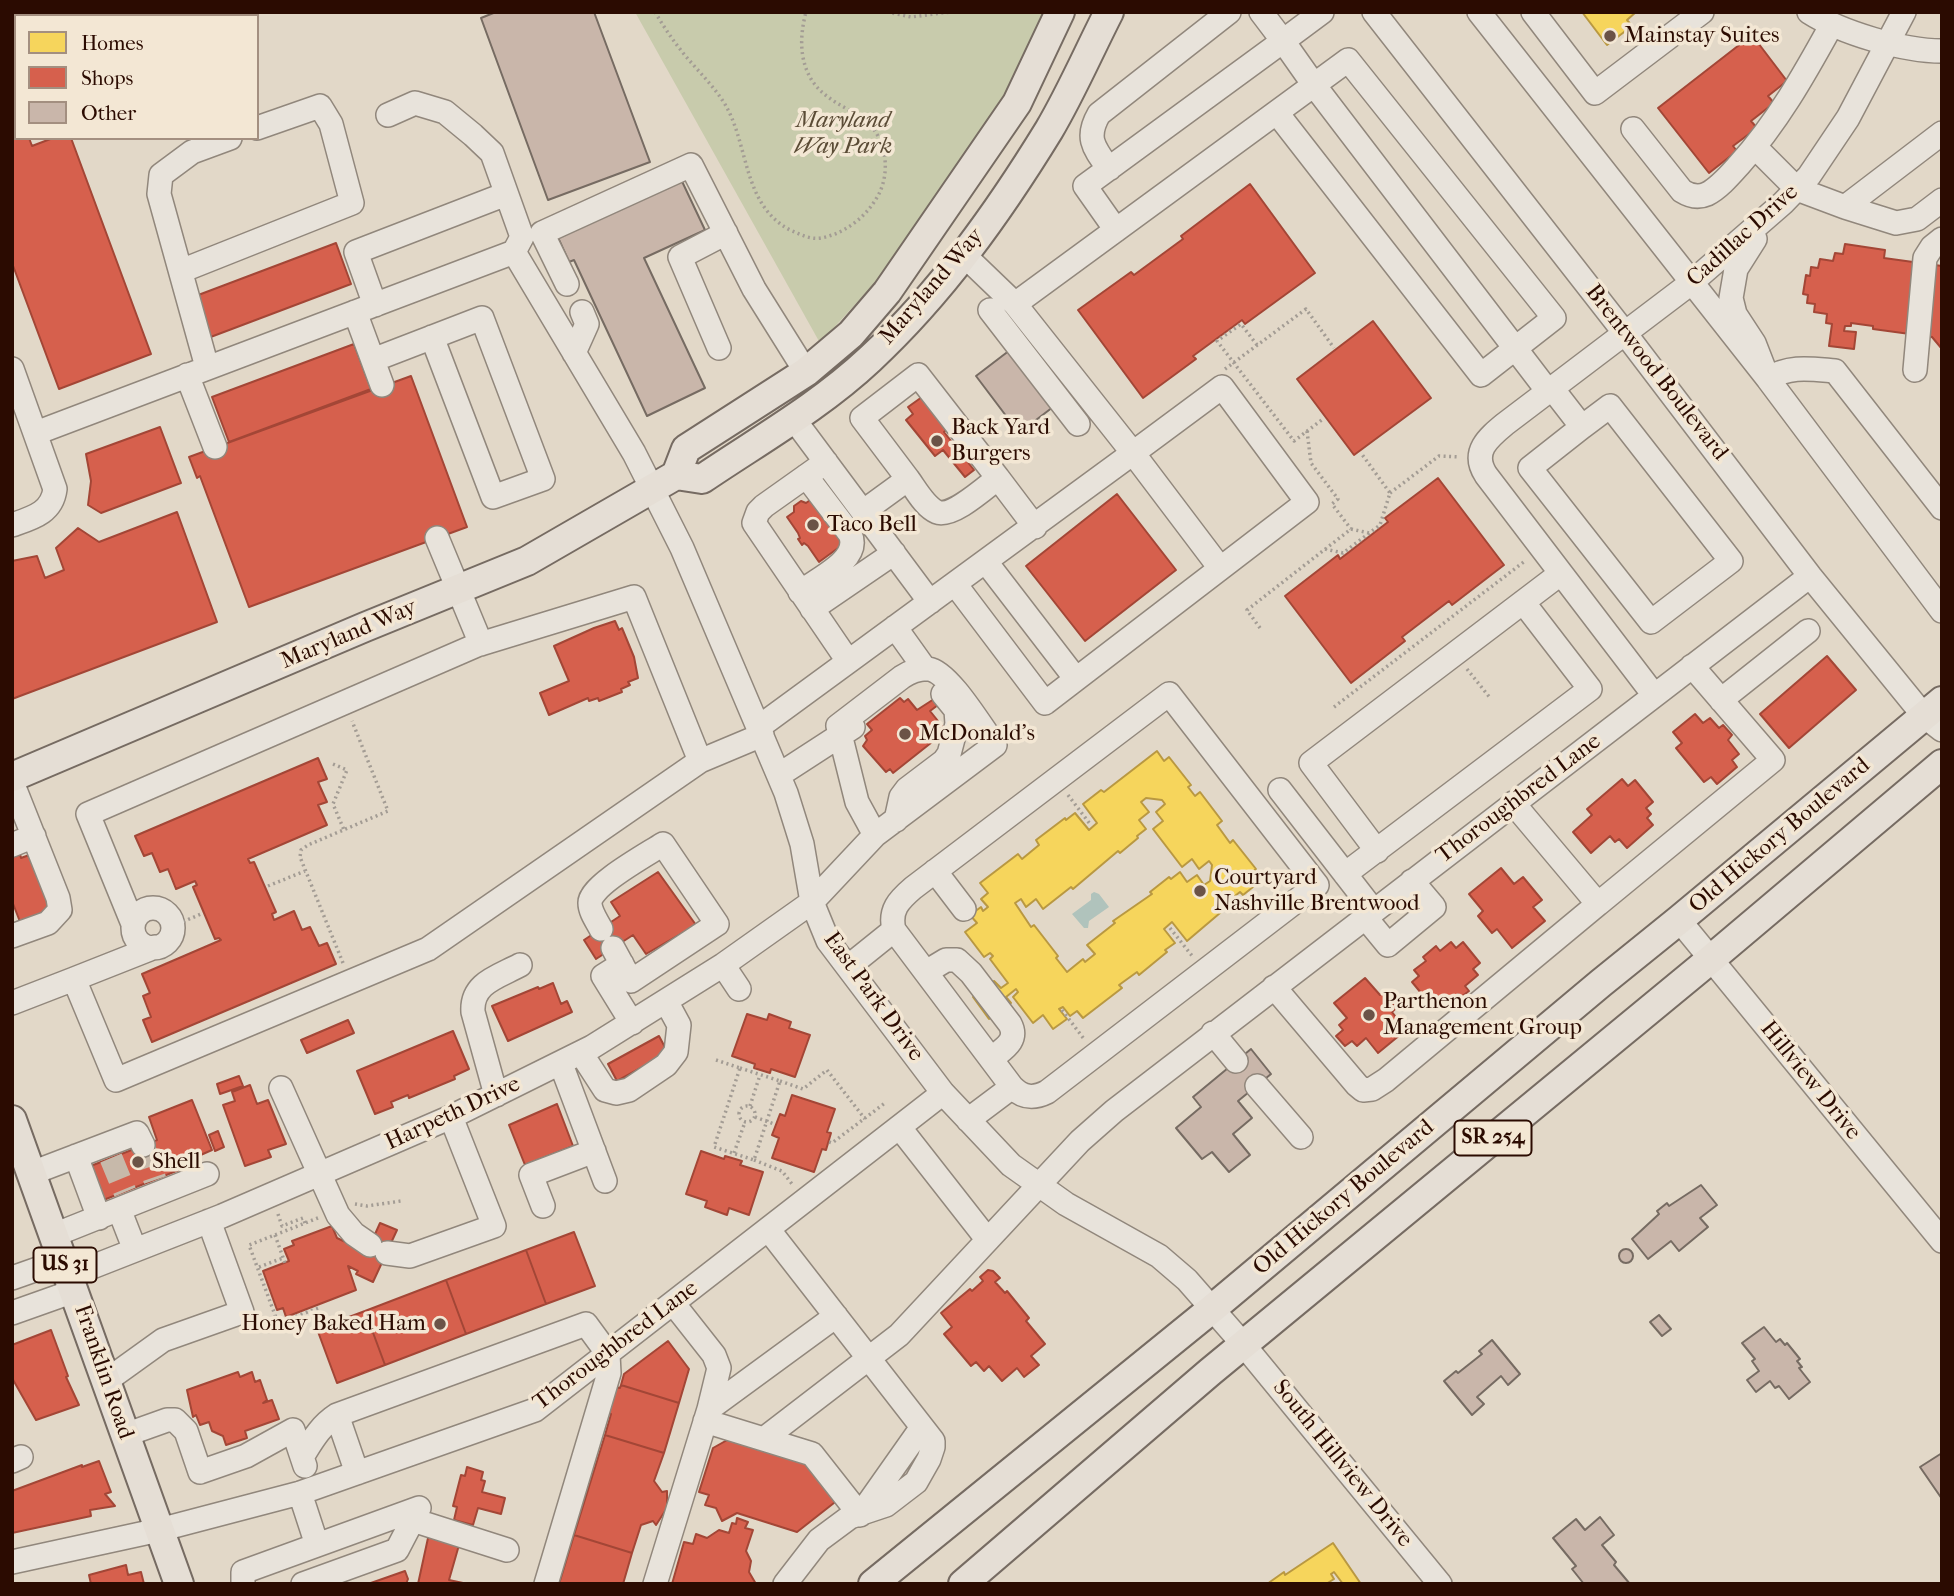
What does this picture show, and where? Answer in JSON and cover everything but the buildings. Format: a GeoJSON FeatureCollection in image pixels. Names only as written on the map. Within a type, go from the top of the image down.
{"type":"FeatureCollection","features":[{"type":"Feature","properties":{"kind":"main road","name":"Maryland Way"},"geometry":{"type":"LineString","coordinates":[[12,780],[527,561],[676,475],[686,449],[806,372],[851,334],[887,292],[1017,103],[1060,12]]}},
{"type":"Feature","properties":{"kind":"main road","name":"Maryland Way"},"geometry":{"type":"LineString","coordinates":[[676,475],[702,479],[824,397],[870,359],[965,256],[1050,129],[1109,12]]}},
{"type":"Feature","properties":{"kind":"main road"},"geometry":{"type":"LineString","coordinates":[[929,231],[965,256]]}},
{"type":"Feature","properties":{"kind":"main road","name":"Old Hickory Boulevard"},"geometry":{"type":"LineString","coordinates":[[873,1584],[1213,1308],[1601,983],[1936,716]]}},
{"type":"Feature","properties":{"kind":"main road","name":"SR 254"},"geometry":{"type":"LineString","coordinates":[[963,1584],[1244,1344],[1711,959],[1942,764]]}},
{"type":"Feature","properties":{"kind":"main road","name":"Franklin Road"},"geometry":{"type":"LineString","coordinates":[[12,1120],[22,1159],[65,1265],[179,1584]]}},
{"type":"Feature","properties":{"kind":"street"},"geometry":{"type":"LineString","coordinates":[[1109,169],[1093,145],[1091,135],[1093,125],[1100,114],[1228,12]]}},
{"type":"Feature","properties":{"kind":"street"},"geometry":{"type":"LineString","coordinates":[[1261,12],[1517,348],[1582,427]]}},
{"type":"Feature","properties":{"kind":"street"},"geometry":{"type":"LineString","coordinates":[[1116,230],[1085,186],[1322,12]]}},
{"type":"Feature","properties":{"kind":"street","name":"Brentwood Boulevard"},"geometry":{"type":"LineString","coordinates":[[1374,12],[1810,576],[1936,716]]}},
{"type":"Feature","properties":{"kind":"street"},"geometry":{"type":"LineString","coordinates":[[1479,12],[1768,379],[1942,611]]}},
{"type":"Feature","properties":{"kind":"street"},"geometry":{"type":"LineString","coordinates":[[1533,12],[1595,93],[1702,12]]}},
{"type":"Feature","properties":{"kind":"street"},"geometry":{"type":"LineString","coordinates":[[1809,12],[1831,26],[1912,49],[1942,51]]}},
{"type":"Feature","properties":{"kind":"street","name":"Cadillac Drive"},"geometry":{"type":"LineString","coordinates":[[1480,457],[1485,442],[1493,434],[1691,283],[1797,189],[1848,118],[1903,12]]}},
{"type":"Feature","properties":{"kind":"street"},"geometry":{"type":"LineString","coordinates":[[1633,129],[1682,191],[1689,196],[1709,193],[1728,177],[1755,147],[1793,95],[1831,26]]}},
{"type":"Feature","properties":{"kind":"street"},"geometry":{"type":"LineString","coordinates":[[1015,304],[1348,60],[1554,318],[1480,375],[1277,113]]}},
{"type":"Feature","properties":{"kind":"street"},"geometry":{"type":"LineString","coordinates":[[36,433],[514,252],[522,237],[492,153],[445,112],[415,103],[388,115]]}},
{"type":"Feature","properties":{"kind":"street"},"geometry":{"type":"LineString","coordinates":[[181,271],[352,203],[331,124],[320,106],[259,127]]}},
{"type":"Feature","properties":{"kind":"street"},"geometry":{"type":"LineString","coordinates":[[1845,207],[1942,133]]}},
{"type":"Feature","properties":{"kind":"street"},"geometry":{"type":"LineString","coordinates":[[215,447],[197,371],[181,271],[159,194],[161,175],[192,152],[225,140]]}},
{"type":"Feature","properties":{"kind":"street"},"geometry":{"type":"LineString","coordinates":[[1755,147],[1797,189],[1896,223],[1917,219],[1942,200]]}},
{"type":"Feature","properties":{"kind":"street"},"geometry":{"type":"LineString","coordinates":[[567,284],[542,233],[691,164],[754,289],[806,372]]}},
{"type":"Feature","properties":{"kind":"street"},"geometry":{"type":"LineString","coordinates":[[382,385],[373,360],[356,252],[506,194]]}},
{"type":"Feature","properties":{"kind":"street"},"geometry":{"type":"LineString","coordinates":[[1767,218],[1736,269],[1731,298],[1735,314],[1754,344],[1768,379]]}},
{"type":"Feature","properties":{"kind":"street"},"geometry":{"type":"LineString","coordinates":[[719,348],[680,257],[726,233]]}},
{"type":"Feature","properties":{"kind":"street"},"geometry":{"type":"LineString","coordinates":[[1916,370],[1926,258],[1932,247],[1942,239]]}},
{"type":"Feature","properties":{"kind":"street","name":"East Park Drive"},"geometry":{"type":"LineString","coordinates":[[514,252],[634,453],[682,548],[779,775],[802,844],[812,902],[828,941],[943,1093],[1011,1165],[1038,1186],[1176,1268],[1244,1344]]}},
{"type":"Feature","properties":{"kind":"street"},"geometry":{"type":"LineString","coordinates":[[965,256],[1015,304],[1220,568]]}},
{"type":"Feature","properties":{"kind":"street"},"geometry":{"type":"LineString","coordinates":[[990,310],[1078,424]]}},
{"type":"Feature","properties":{"kind":"street"},"geometry":{"type":"LineString","coordinates":[[575,353],[587,324],[582,312]]}},
{"type":"Feature","properties":{"kind":"street"},"geometry":{"type":"LineString","coordinates":[[373,360],[432,337],[482,318],[543,479],[493,497],[432,337]]}},
{"type":"Feature","properties":{"kind":"street"},"geometry":{"type":"LineString","coordinates":[[1768,379],[1780,372],[1804,368],[1835,371],[1942,508]]}},
{"type":"Feature","properties":{"kind":"street"},"geometry":{"type":"LineString","coordinates":[[12,369],[53,480],[54,497],[43,513],[12,525]]}},
{"type":"Feature","properties":{"kind":"street"},"geometry":{"type":"LineString","coordinates":[[998,478],[951,512],[934,510],[862,418],[918,375],[998,478],[1035,527]]}},
{"type":"Feature","properties":{"kind":"street"},"geometry":{"type":"LineString","coordinates":[[74,979],[116,1080],[428,949],[700,761],[761,731],[848,661],[955,584],[1035,527],[1222,387],[1307,502],[1045,703],[955,584]]}},
{"type":"Feature","properties":{"kind":"street"},"geometry":{"type":"LineString","coordinates":[[1610,406],[1731,561],[1651,622],[1530,468],[1582,427],[1610,406]]}},
{"type":"Feature","properties":{"kind":"street"},"geometry":{"type":"LineString","coordinates":[[793,418],[930,602]]}},
{"type":"Feature","properties":{"kind":"street"},"geometry":{"type":"LineString","coordinates":[[1480,457],[1486,475],[1654,695]]}},
{"type":"Feature","properties":{"kind":"street"},"geometry":{"type":"LineString","coordinates":[[826,462],[758,512],[754,523],[848,661]]}},
{"type":"Feature","properties":{"kind":"street"},"geometry":{"type":"LineString","coordinates":[[806,477],[850,534],[853,544],[849,556],[806,601]]}},
{"type":"Feature","properties":{"kind":"street"},"geometry":{"type":"LineString","coordinates":[[864,511],[908,479]]}},
{"type":"Feature","properties":{"kind":"street"},"geometry":{"type":"LineString","coordinates":[[437,538],[481,644]]}},
{"type":"Feature","properties":{"kind":"street"},"geometry":{"type":"LineString","coordinates":[[806,601],[894,553]]}},
{"type":"Feature","properties":{"kind":"street"},"geometry":{"type":"LineString","coordinates":[[986,562],[1076,679]]}},
{"type":"Feature","properties":{"kind":"street"},"geometry":{"type":"LineString","coordinates":[[1377,851],[1311,763],[1560,574]]}},
{"type":"Feature","properties":{"kind":"street","name":"Thoroughbred Lane"},"geometry":{"type":"LineString","coordinates":[[765,1438],[899,1335],[1092,1129],[1213,1033],[1810,576]]}},
{"type":"Feature","properties":{"kind":"street"},"geometry":{"type":"LineString","coordinates":[[155,947],[140,943],[134,935],[133,924],[88,814],[481,644],[634,597],[700,761]]}},
{"type":"Feature","properties":{"kind":"street"},"geometry":{"type":"LineString","coordinates":[[1317,885],[1169,694],[913,888],[895,906],[892,916],[894,930],[1012,1087],[1026,1096],[1039,1096],[1317,885],[1377,851],[1590,690],[1523,602]]}},
{"type":"Feature","properties":{"kind":"street"},"geometry":{"type":"LineString","coordinates":[[875,835],[857,802],[838,726],[902,677],[912,671],[925,669],[895,627]]}},
{"type":"Feature","properties":{"kind":"street"},"geometry":{"type":"LineString","coordinates":[[1721,700],[1808,631]]}},
{"type":"Feature","properties":{"kind":"street"},"geometry":{"type":"LineString","coordinates":[[1274,987],[1357,1085],[1363,1090],[1372,1089],[1773,760],[1692,666]]}},
{"type":"Feature","properties":{"kind":"street","name":"Harpeth Drive"},"geometry":{"type":"LineString","coordinates":[[65,1265],[135,1251],[209,1222],[452,1117],[581,1053],[730,959],[812,902],[875,835],[995,745],[945,678],[925,669]]}},
{"type":"Feature","properties":{"kind":"street"},"geometry":{"type":"LineString","coordinates":[[779,775],[878,712],[915,684],[930,683],[942,692],[956,710],[957,723],[944,761],[907,789],[901,797],[897,820]]}},
{"type":"Feature","properties":{"kind":"street"},"geometry":{"type":"LineString","coordinates":[[12,780],[58,898],[60,910],[54,920],[12,935]]}},
{"type":"Feature","properties":{"kind":"street"},"geometry":{"type":"LineString","coordinates":[[1280,790],[1343,871],[1388,945],[1434,907],[1412,881]]}},
{"type":"Feature","properties":{"kind":"street"},"geometry":{"type":"LineString","coordinates":[[1513,803],[1598,904]]}},
{"type":"Feature","properties":{"kind":"street"},"geometry":{"type":"LineString","coordinates":[[12,845],[34,836]]}},
{"type":"Feature","properties":{"kind":"street"},"geometry":{"type":"LineString","coordinates":[[717,924],[631,981],[589,904],[591,894],[601,885],[663,844],[717,924],[739,989]]}},
{"type":"Feature","properties":{"kind":"street"},"geometry":{"type":"LineString","coordinates":[[935,871],[964,909]]}},
{"type":"Feature","properties":{"kind":"street"},"geometry":{"type":"LineString","coordinates":[[12,1003],[167,942],[172,934],[171,919],[166,912],[154,907],[140,912],[133,924]]}},
{"type":"Feature","properties":{"kind":"street","name":"Hillview Drive"},"geometry":{"type":"LineString","coordinates":[[1679,920],[1942,1241]]}},
{"type":"Feature","properties":{"kind":"street"},"geometry":{"type":"LineString","coordinates":[[848,967],[894,930]]}},
{"type":"Feature","properties":{"kind":"street"},"geometry":{"type":"LineString","coordinates":[[612,947],[603,976],[632,1023]]}},
{"type":"Feature","properties":{"kind":"street"},"geometry":{"type":"LineString","coordinates":[[926,972],[946,960],[957,960],[971,973],[1010,1024],[1013,1039],[991,1059]]}},
{"type":"Feature","properties":{"kind":"street"},"geometry":{"type":"LineString","coordinates":[[496,1095],[472,1001],[480,987],[520,965]]}},
{"type":"Feature","properties":{"kind":"street"},"geometry":{"type":"LineString","coordinates":[[581,1053],[605,1090],[616,1093],[629,1090],[666,1065],[676,1052],[679,1025],[666,1001]]}},
{"type":"Feature","properties":{"kind":"street"},"geometry":{"type":"LineString","coordinates":[[1213,1033],[1236,1061]]}},
{"type":"Feature","properties":{"kind":"street"},"geometry":{"type":"LineString","coordinates":[[561,1064],[606,1181]]}},
{"type":"Feature","properties":{"kind":"street"},"geometry":{"type":"LineString","coordinates":[[1256,1086],[1301,1137]]}},
{"type":"Feature","properties":{"kind":"street"},"geometry":{"type":"LineString","coordinates":[[968,1120],[1012,1087]]}},
{"type":"Feature","properties":{"kind":"street"},"geometry":{"type":"LineString","coordinates":[[281,1088],[336,1211],[354,1234],[378,1249],[410,1256],[495,1226],[452,1117]]}},
{"type":"Feature","properties":{"kind":"street","name":"Thoroughbred Lane"},"geometry":{"type":"LineString","coordinates":[[12,1562],[159,1530],[306,1491],[536,1410],[943,1093]]}},
{"type":"Feature","properties":{"kind":"street"},"geometry":{"type":"LineString","coordinates":[[900,1128],[987,1239]]}},
{"type":"Feature","properties":{"kind":"street"},"geometry":{"type":"LineString","coordinates":[[22,1159],[109,1151],[137,1133],[143,1145]]}},
{"type":"Feature","properties":{"kind":"street"},"geometry":{"type":"LineString","coordinates":[[543,1206],[531,1175],[594,1150]]}},
{"type":"Feature","properties":{"kind":"street"},"geometry":{"type":"LineString","coordinates":[[76,1156],[118,1206],[135,1251]]}},
{"type":"Feature","properties":{"kind":"street"},"geometry":{"type":"LineString","coordinates":[[12,1313],[65,1265],[118,1206],[158,1186],[207,1174]]}},
{"type":"Feature","properties":{"kind":"street"},"geometry":{"type":"LineString","coordinates":[[106,1381],[163,1340],[242,1312],[209,1222]]}},
{"type":"Feature","properties":{"kind":"street"},"geometry":{"type":"LineString","coordinates":[[768,1229],[933,1441],[924,1471],[916,1482],[886,1505],[850,1517],[819,1540],[785,1584]]}},
{"type":"Feature","properties":{"kind":"street"},"geometry":{"type":"LineString","coordinates":[[12,1278],[65,1265]]}},
{"type":"Feature","properties":{"kind":"street"},"geometry":{"type":"LineString","coordinates":[[655,1584],[719,1368],[717,1361],[673,1303]]}},
{"type":"Feature","properties":{"kind":"street"},"geometry":{"type":"LineString","coordinates":[[707,1415],[836,1316]]}},
{"type":"Feature","properties":{"kind":"street"},"geometry":{"type":"LineString","coordinates":[[302,1457],[326,1422],[337,1415],[586,1324],[608,1354],[609,1373],[546,1584]]}},
{"type":"Feature","properties":{"kind":"street","name":"South Hillview Drive"},"geometry":{"type":"LineString","coordinates":[[1244,1344],[1440,1584]]}},
{"type":"Feature","properties":{"kind":"street"},"geometry":{"type":"LineString","coordinates":[[337,1415],[357,1473]]}},
{"type":"Feature","properties":{"kind":"street"},"geometry":{"type":"LineString","coordinates":[[707,1415],[812,1454],[860,1515]]}},
{"type":"Feature","properties":{"kind":"street"},"geometry":{"type":"LineString","coordinates":[[125,1435],[167,1420],[175,1420],[186,1431],[200,1472],[246,1455],[293,1430],[302,1457],[317,1545]]}},
{"type":"Feature","properties":{"kind":"street"},"geometry":{"type":"LineString","coordinates":[[243,1584],[243,1572],[419,1508],[397,1550],[303,1584]]}},
{"type":"Feature","properties":{"kind":"street"},"geometry":{"type":"LineString","coordinates":[[413,1520],[508,1550]]}},
{"type":"Feature","properties":{"kind":"path"},"geometry":{"type":"LineString","coordinates":[[655,12],[674,43],[725,105],[763,207],[780,224],[798,234],[816,239],[841,231],[865,214],[884,182],[885,161],[882,146],[872,128],[824,95],[807,71],[801,40],[806,12]]}},
{"type":"Feature","properties":{"kind":"path"},"geometry":{"type":"LineString","coordinates":[[887,12],[911,17],[950,12]]}},
{"type":"Feature","properties":{"kind":"path"},"geometry":{"type":"LineString","coordinates":[[1222,387],[1225,368],[1307,309],[1334,348]]}},
{"type":"Feature","properties":{"kind":"path"},"geometry":{"type":"LineString","coordinates":[[1257,345],[1241,324],[1217,341],[1294,441],[1323,419]]}},
{"type":"Feature","properties":{"kind":"path"},"geometry":{"type":"LineString","coordinates":[[1307,432],[1311,463],[1338,499],[1332,504],[1351,529],[1369,533]]}},
{"type":"Feature","properties":{"kind":"path"},"geometry":{"type":"LineString","coordinates":[[1361,453],[1391,493]]}},
{"type":"Feature","properties":{"kind":"path"},"geometry":{"type":"LineString","coordinates":[[1325,549],[1343,553],[1380,525],[1391,493],[1439,456],[1480,457]]}},
{"type":"Feature","properties":{"kind":"path"},"geometry":{"type":"LineString","coordinates":[[1260,628],[1247,610],[1351,529]]}},
{"type":"Feature","properties":{"kind":"path"},"geometry":{"type":"LineString","coordinates":[[1334,706],[1541,549]]}},
{"type":"Feature","properties":{"kind":"path"},"geometry":{"type":"LineString","coordinates":[[345,703],[388,811],[301,850],[300,857],[350,982]]}},
{"type":"Feature","properties":{"kind":"path"},"geometry":{"type":"LineString","coordinates":[[333,764],[347,770],[333,804],[344,830]]}},
{"type":"Feature","properties":{"kind":"path"},"geometry":{"type":"LineString","coordinates":[[1056,779],[1090,824]]}},
{"type":"Feature","properties":{"kind":"path"},"geometry":{"type":"LineString","coordinates":[[268,886],[304,871]]}},
{"type":"Feature","properties":{"kind":"path"},"geometry":{"type":"LineString","coordinates":[[173,926],[201,914]]}},
{"type":"Feature","properties":{"kind":"path"},"geometry":{"type":"LineString","coordinates":[[1170,928],[1204,972]]}},
{"type":"Feature","properties":{"kind":"path"},"geometry":{"type":"LineString","coordinates":[[1062,1010],[1096,1054]]}},
{"type":"Feature","properties":{"kind":"path"},"geometry":{"type":"LineString","coordinates":[[716,1060],[803,1089],[827,1070],[865,1119]]}},
{"type":"Feature","properties":{"kind":"path"},"geometry":{"type":"LineString","coordinates":[[740,1068],[713,1147],[782,1171],[804,1202]]}},
{"type":"Feature","properties":{"kind":"path"},"geometry":{"type":"LineString","coordinates":[[750,1106],[760,1075]]}},
{"type":"Feature","properties":{"kind":"path"},"geometry":{"type":"LineString","coordinates":[[754,1160],[780,1081]]}},
{"type":"Feature","properties":{"kind":"path"},"geometry":{"type":"LineString","coordinates":[[830,1142],[885,1103]]}},
{"type":"Feature","properties":{"kind":"path"},"geometry":{"type":"LineString","coordinates":[[744,1106],[750,1106],[755,1111],[755,1117],[745,1122],[739,1112],[744,1106]]}},
{"type":"Feature","properties":{"kind":"path"},"geometry":{"type":"LineString","coordinates":[[755,1117],[774,1124]]}},
{"type":"Feature","properties":{"kind":"path"},"geometry":{"type":"LineString","coordinates":[[734,1153],[745,1122]]}},
{"type":"Feature","properties":{"kind":"path"},"geometry":{"type":"LineString","coordinates":[[272,1195],[282,1226],[303,1218],[305,1223]]}},
{"type":"Feature","properties":{"kind":"path"},"geometry":{"type":"LineString","coordinates":[[321,1307],[278,1323],[249,1245],[357,1204],[367,1206],[401,1200]]}},
{"type":"Feature","properties":{"kind":"path"},"geometry":{"type":"LineString","coordinates":[[258,1268],[284,1260],[275,1235]]}},
{"type":"Feature","properties":{"kind":"green space","name":"Maryland Way Park"},"geometry":{"type":"Polygon","coordinates":[[[635,12],[1056,12],[951,199],[820,343],[635,12]]]}},
{"type":"Feature","properties":{"kind":"shaded area"},"geometry":{"type":"Polygon","coordinates":[[[1091,894],[1099,894],[1109,907],[1089,921],[1088,928],[1084,928],[1072,914],[1091,900],[1091,894]]]}},
{"type":"Feature","properties":{"kind":"tunnel"},"geometry":{"type":"LineString","coordinates":[[143,1145],[155,1180]]}},
{"type":"Feature","properties":{"kind":"tunnel"},"geometry":{"type":"LineString","coordinates":[[111,1158],[125,1192]]}},
{"type":"Feature","properties":{"kind":"place","name":"Mainstay Suites"},"geometry":{"type":"Point","coordinates":[1610,36]}},
{"type":"Feature","properties":{"kind":"place","name":"Back Yard Burgers"},"geometry":{"type":"Point","coordinates":[937,441]}},
{"type":"Feature","properties":{"kind":"place","name":"Taco Bell"},"geometry":{"type":"Point","coordinates":[813,525]}},
{"type":"Feature","properties":{"kind":"place","name":"McDonald's"},"geometry":{"type":"Point","coordinates":[905,734]}},
{"type":"Feature","properties":{"kind":"place","name":"Courtyard Nashville Brentwood"},"geometry":{"type":"Point","coordinates":[1200,891]}},
{"type":"Feature","properties":{"kind":"place","name":"Parthenon Management Group"},"geometry":{"type":"Point","coordinates":[1369,1015]}},
{"type":"Feature","properties":{"kind":"place","name":"Shell"},"geometry":{"type":"Point","coordinates":[138,1162]}},
{"type":"Feature","properties":{"kind":"place","name":"Honey Baked Ham"},"geometry":{"type":"Point","coordinates":[440,1324]}}]}
